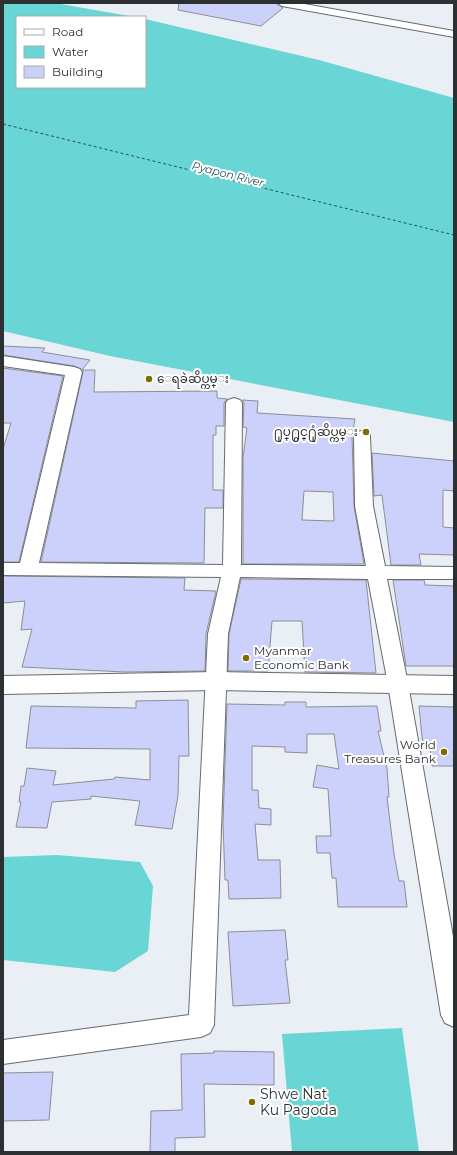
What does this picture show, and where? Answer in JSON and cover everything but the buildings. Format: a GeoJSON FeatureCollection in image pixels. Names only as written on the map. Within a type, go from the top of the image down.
{"type":"FeatureCollection","features":[{"type":"Feature","properties":{"kind":"main road"},"geometry":{"type":"LineString","coordinates":[[3,686],[216,681],[454,685]]}},
{"type":"Feature","properties":{"kind":"street"},"geometry":{"type":"LineString","coordinates":[[282,3],[312,5],[454,34]]}},
{"type":"Feature","properties":{"kind":"street"},"geometry":{"type":"LineString","coordinates":[[3,361],[74,372],[28,569]]}},
{"type":"Feature","properties":{"kind":"street"},"geometry":{"type":"LineString","coordinates":[[3,1052],[201,1025],[218,634],[232,570],[234,403]]}},
{"type":"Feature","properties":{"kind":"street"},"geometry":{"type":"LineString","coordinates":[[362,436],[364,506],[398,684],[454,1015]]}},
{"type":"Feature","properties":{"kind":"street"},"geometry":{"type":"LineString","coordinates":[[3,569],[454,573]]}},
{"type":"Feature","properties":{"kind":"water","name":"Pyapon River"},"geometry":{"type":"Polygon","coordinates":[[[3,3],[55,3],[129,16],[16,16],[16,88],[146,88],[146,19],[319,60],[454,98],[454,422],[110,356],[3,331],[3,3]]]}},
{"type":"Feature","properties":{"kind":"water"},"geometry":{"type":"Polygon","coordinates":[[[57,855],[140,862],[153,886],[148,951],[115,972],[3,960],[3,857],[57,855]]]}},
{"type":"Feature","properties":{"kind":"water"},"geometry":{"type":"Polygon","coordinates":[[[402,1028],[419,1152],[292,1152],[282,1034],[402,1028]]]}},
{"type":"Feature","properties":{"kind":"ferry route"},"geometry":{"type":"LineString","coordinates":[[3,124],[454,235]]}},
{"type":"Feature","properties":{"kind":"place","name":"ေရခဲဆိပ္ကမ္း"},"geometry":{"type":"Point","coordinates":[149,379]}},
{"type":"Feature","properties":{"kind":"place","name":"႐ုပ္႐ွင္႐ုံဆိပ္ကမ္း"},"geometry":{"type":"Point","coordinates":[366,432]}},
{"type":"Feature","properties":{"kind":"place","name":"Myanmar Economic Bank"},"geometry":{"type":"Point","coordinates":[246,658]}},
{"type":"Feature","properties":{"kind":"place","name":"World Treasures Bank"},"geometry":{"type":"Point","coordinates":[444,752]}},
{"type":"Feature","properties":{"kind":"place","name":"Shwe Nat Ku Pagoda"},"geometry":{"type":"Point","coordinates":[252,1102]}}]}
